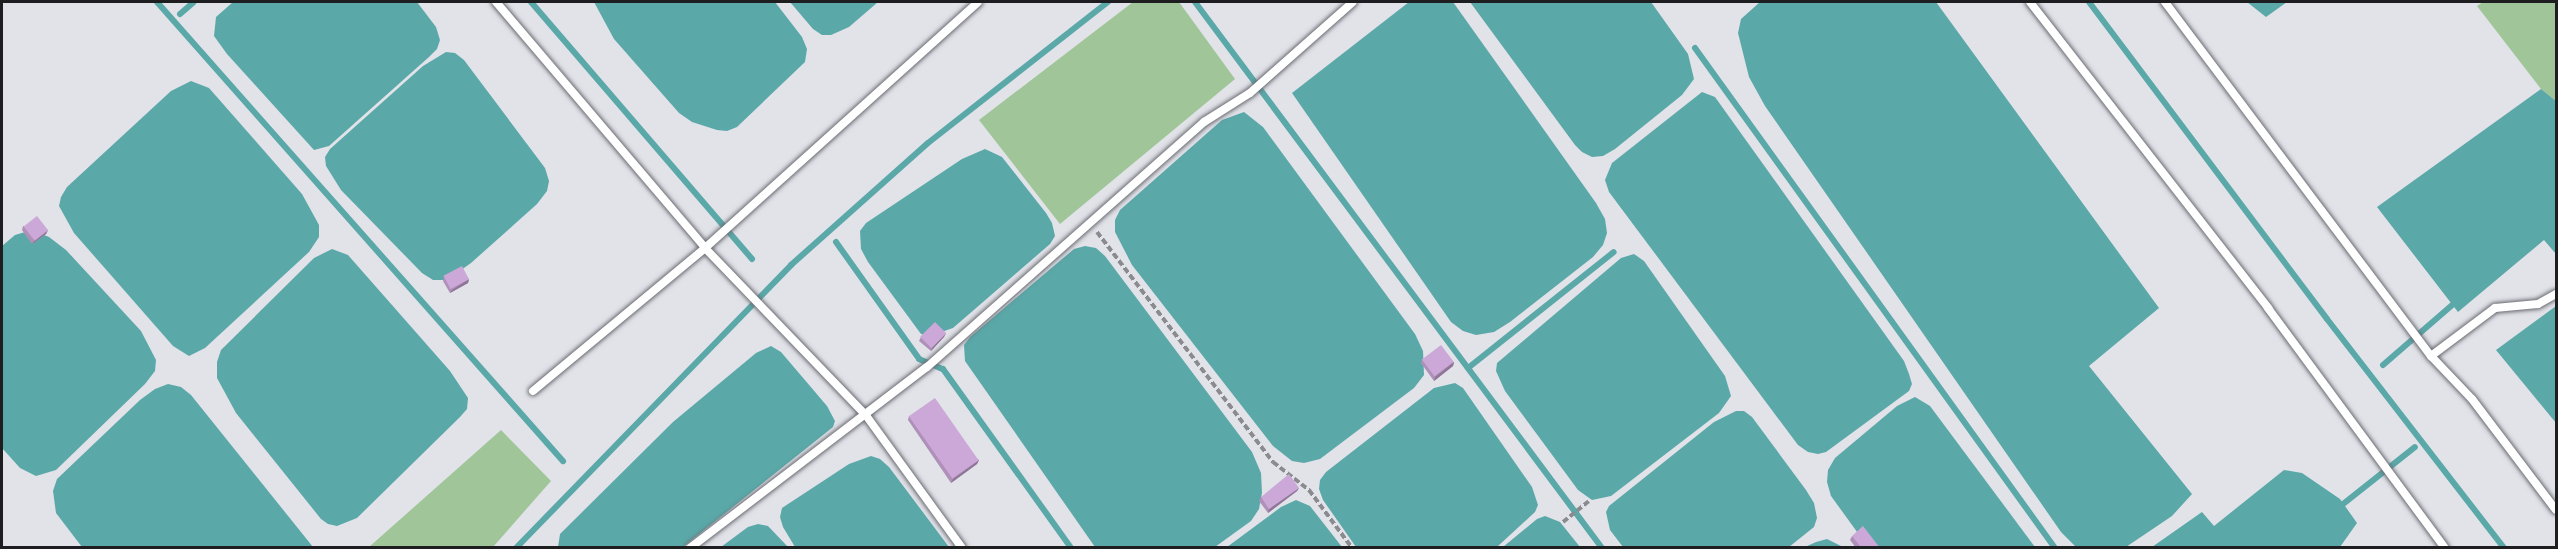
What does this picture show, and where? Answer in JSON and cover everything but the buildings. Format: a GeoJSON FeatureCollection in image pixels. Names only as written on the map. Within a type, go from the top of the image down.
{"type":"FeatureCollection","features":[{"type":"Feature","properties":{"kind":"lane"},"geometry":{"type":"LineString","coordinates":[[496,2],[705,248],[865,414],[962,548]]}},
{"type":"Feature","properties":{"kind":"lane"},"geometry":{"type":"LineString","coordinates":[[533,391],[705,248],[978,2]]}},
{"type":"Feature","properties":{"kind":"lane"},"geometry":{"type":"LineString","coordinates":[[690,548],[927,367],[1204,122],[1250,93],[1353,2]]}},
{"type":"Feature","properties":{"kind":"lane"},"geometry":{"type":"LineString","coordinates":[[2030,2],[2268,308],[2445,548]]}},
{"type":"Feature","properties":{"kind":"lane"},"geometry":{"type":"LineString","coordinates":[[2165,2],[2432,356],[2472,399],[2556,510]]}},
{"type":"Feature","properties":{"kind":"lane"},"geometry":{"type":"LineString","coordinates":[[2432,356],[2494,308],[2538,304],[2556,294]]}},
{"type":"Feature","properties":{"kind":"path"},"geometry":{"type":"LineString","coordinates":[[1093,227],[1273,462],[1309,490],[1352,548]]}},
{"type":"Feature","properties":{"kind":"path"},"geometry":{"type":"LineString","coordinates":[[1563,522],[1589,501]]}},
{"type":"Feature","properties":{"kind":"green space"},"geometry":{"type":"Polygon","coordinates":[[[1133,2],[1179,2],[1235,79],[1060,224],[979,120],[1133,2]]]}},
{"type":"Feature","properties":{"kind":"green space"},"geometry":{"type":"Polygon","coordinates":[[[2483,2],[2556,2],[2556,101],[2541,89],[2477,6],[2483,2]]]}},
{"type":"Feature","properties":{"kind":"green space"},"geometry":{"type":"Polygon","coordinates":[[[501,430],[551,481],[493,547],[369,547],[501,430]]]}},
{"type":"Feature","properties":{"kind":"water"},"geometry":{"type":"Polygon","coordinates":[[[233,2],[417,2],[436,27],[440,40],[437,49],[429,57],[329,146],[314,150],[227,54],[214,36],[216,17],[233,2]]]}},
{"type":"Feature","properties":{"kind":"water"},"geometry":{"type":"Polygon","coordinates":[[[594,2],[775,2],[802,37],[807,49],[805,62],[737,127],[727,131],[717,130],[692,122],[679,113],[614,39],[594,2]]]}},
{"type":"Feature","properties":{"kind":"water"},"geometry":{"type":"Polygon","coordinates":[[[790,2],[878,2],[849,27],[831,35],[822,35],[813,29],[790,2]]]}},
{"type":"Feature","properties":{"kind":"water"},"geometry":{"type":"Polygon","coordinates":[[[1409,2],[1453,2],[1596,203],[1605,219],[1607,233],[1603,245],[1593,257],[1494,332],[1476,335],[1463,331],[1451,322],[1292,93],[1409,2]]]}},
{"type":"Feature","properties":{"kind":"water"},"geometry":{"type":"Polygon","coordinates":[[[1470,2],[1651,2],[1688,54],[1694,79],[1682,95],[1615,149],[1603,156],[1592,157],[1575,145],[1470,2]]]}},
{"type":"Feature","properties":{"kind":"water"},"geometry":{"type":"Polygon","coordinates":[[[1760,2],[1936,2],[2159,308],[2089,366],[2192,494],[2172,516],[2126,547],[2076,547],[2061,532],[1765,106],[1749,77],[1738,33],[1741,19],[1760,2]]]}},
{"type":"Feature","properties":{"kind":"water"},"geometry":{"type":"Polygon","coordinates":[[[2247,2],[2287,2],[2266,17],[2247,2]]]}},
{"type":"Feature","properties":{"kind":"water"},"geometry":{"type":"Polygon","coordinates":[[[446,52],[455,53],[464,60],[545,168],[549,181],[547,191],[537,204],[471,263],[447,280],[433,280],[422,273],[341,190],[326,166],[325,157],[330,149],[423,66],[446,52]]]}},
{"type":"Feature","properties":{"kind":"water"},"geometry":{"type":"Polygon","coordinates":[[[191,81],[209,88],[302,194],[319,225],[319,237],[309,252],[205,348],[189,356],[173,346],[74,233],[59,206],[67,187],[171,91],[191,81]]]}},
{"type":"Feature","properties":{"kind":"water"},"geometry":{"type":"Polygon","coordinates":[[[2541,89],[2556,101],[2556,254],[2544,240],[2458,312],[2377,207],[2541,89]]]}},
{"type":"Feature","properties":{"kind":"water"},"geometry":{"type":"Polygon","coordinates":[[[1702,92],[1715,97],[1904,361],[1909,374],[1912,384],[1909,391],[1826,452],[1818,454],[1808,452],[1798,445],[1609,192],[1605,180],[1612,163],[1702,92]]]}},
{"type":"Feature","properties":{"kind":"water"},"geometry":{"type":"Polygon","coordinates":[[[1244,112],[1263,127],[1415,334],[1423,351],[1424,375],[1414,388],[1320,459],[1304,463],[1292,461],[1273,446],[1132,265],[1115,232],[1115,220],[1120,210],[1222,120],[1244,112]]]}},
{"type":"Feature","properties":{"kind":"water"},"geometry":{"type":"Polygon","coordinates":[[[985,149],[1002,157],[1046,213],[1052,223],[1055,236],[1050,244],[953,328],[930,336],[921,334],[868,262],[861,249],[860,231],[866,223],[962,159],[985,149]]]}},
{"type":"Feature","properties":{"kind":"water"},"geometry":{"type":"Polygon","coordinates":[[[32,230],[49,237],[66,250],[141,331],[156,360],[155,371],[145,384],[56,470],[36,476],[20,468],[2,448],[2,246],[15,235],[32,230]]]}},
{"type":"Feature","properties":{"kind":"water"},"geometry":{"type":"Polygon","coordinates":[[[1085,246],[1096,248],[1105,256],[1252,452],[1261,473],[1262,493],[1259,509],[1251,521],[1215,547],[1095,547],[965,361],[964,345],[970,337],[1074,249],[1085,246]]]}},
{"type":"Feature","properties":{"kind":"water"},"geometry":{"type":"Polygon","coordinates":[[[332,249],[348,255],[450,371],[468,398],[467,409],[460,417],[357,518],[337,526],[321,519],[236,413],[217,378],[217,362],[221,350],[314,258],[332,249]]]}},
{"type":"Feature","properties":{"kind":"water"},"geometry":{"type":"Polygon","coordinates":[[[1634,254],[1644,261],[1725,376],[1731,396],[1719,413],[1611,496],[1592,500],[1578,490],[1505,391],[1496,371],[1497,363],[1621,258],[1634,254]]]}},
{"type":"Feature","properties":{"kind":"water"},"geometry":{"type":"Polygon","coordinates":[[[2556,306],[2556,423],[2496,350],[2556,306]]]}},
{"type":"Feature","properties":{"kind":"water"},"geometry":{"type":"Polygon","coordinates":[[[771,346],[781,352],[827,406],[835,421],[833,427],[683,547],[558,547],[560,534],[673,422],[756,353],[771,346]]]}},
{"type":"Feature","properties":{"kind":"water"},"geometry":{"type":"Polygon","coordinates":[[[1455,383],[1463,388],[1532,487],[1538,505],[1535,512],[1497,547],[1356,547],[1323,500],[1319,489],[1320,480],[1326,472],[1434,388],[1455,383]]]}},
{"type":"Feature","properties":{"kind":"water"},"geometry":{"type":"Polygon","coordinates":[[[168,384],[181,387],[191,395],[313,547],[82,547],[56,513],[53,491],[57,479],[140,400],[155,389],[168,384]]]}},
{"type":"Feature","properties":{"kind":"water"},"geometry":{"type":"Polygon","coordinates":[[[1915,397],[1930,406],[2035,547],[1868,547],[1831,496],[1827,482],[1828,470],[1835,458],[1897,406],[1915,397]]]}},
{"type":"Feature","properties":{"kind":"water"},"geometry":{"type":"Polygon","coordinates":[[[1736,411],[1744,411],[1752,417],[1806,490],[1814,503],[1817,518],[1814,527],[1789,547],[1623,547],[1610,530],[1606,512],[1609,506],[1714,422],[1736,411]]]}},
{"type":"Feature","properties":{"kind":"water"},"geometry":{"type":"Polygon","coordinates":[[[871,456],[880,459],[889,467],[949,547],[795,547],[783,527],[780,517],[782,508],[849,464],[871,456]]]}},
{"type":"Feature","properties":{"kind":"water"},"geometry":{"type":"Polygon","coordinates":[[[2284,470],[2302,473],[2340,499],[2357,523],[2340,547],[2152,547],[2202,512],[2214,526],[2284,470]]]}},
{"type":"Feature","properties":{"kind":"water"},"geometry":{"type":"Polygon","coordinates":[[[1296,500],[1310,506],[1342,547],[1227,547],[1281,507],[1296,500]]]}},
{"type":"Feature","properties":{"kind":"water"},"geometry":{"type":"Polygon","coordinates":[[[1545,516],[1560,522],[1580,547],[1503,547],[1537,519],[1545,516]]]}},
{"type":"Feature","properties":{"kind":"water"},"geometry":{"type":"Polygon","coordinates":[[[758,524],[768,526],[788,547],[721,547],[748,527],[758,524]]]}},
{"type":"Feature","properties":{"kind":"water"},"geometry":{"type":"Polygon","coordinates":[[[1827,539],[1843,547],[1805,547],[1816,542],[1827,539]]]}},
{"type":"Feature","properties":{"kind":"waterway"},"geometry":{"type":"LineString","coordinates":[[157,2],[563,461]]}},
{"type":"Feature","properties":{"kind":"waterway"},"geometry":{"type":"LineString","coordinates":[[180,14],[194,2]]}},
{"type":"Feature","properties":{"kind":"waterway"},"geometry":{"type":"LineString","coordinates":[[531,2],[752,259]]}},
{"type":"Feature","properties":{"kind":"waterway"},"geometry":{"type":"LineString","coordinates":[[516,548],[791,265],[928,143],[1108,2]]}},
{"type":"Feature","properties":{"kind":"waterway"},"geometry":{"type":"LineString","coordinates":[[1195,2],[1602,548]]}},
{"type":"Feature","properties":{"kind":"waterway"},"geometry":{"type":"LineString","coordinates":[[2089,2],[2327,319],[2504,548]]}},
{"type":"Feature","properties":{"kind":"waterway"},"geometry":{"type":"LineString","coordinates":[[1695,48],[2055,548]]}},
{"type":"Feature","properties":{"kind":"waterway"},"geometry":{"type":"LineString","coordinates":[[836,242],[919,359],[943,369],[1071,548]]}},
{"type":"Feature","properties":{"kind":"waterway"},"geometry":{"type":"LineString","coordinates":[[1468,368],[1614,252]]}},
{"type":"Feature","properties":{"kind":"waterway"},"geometry":{"type":"LineString","coordinates":[[2383,365],[2457,301]]}},
{"type":"Feature","properties":{"kind":"waterway"},"geometry":{"type":"LineString","coordinates":[[2338,508],[2415,447]]}}]}
